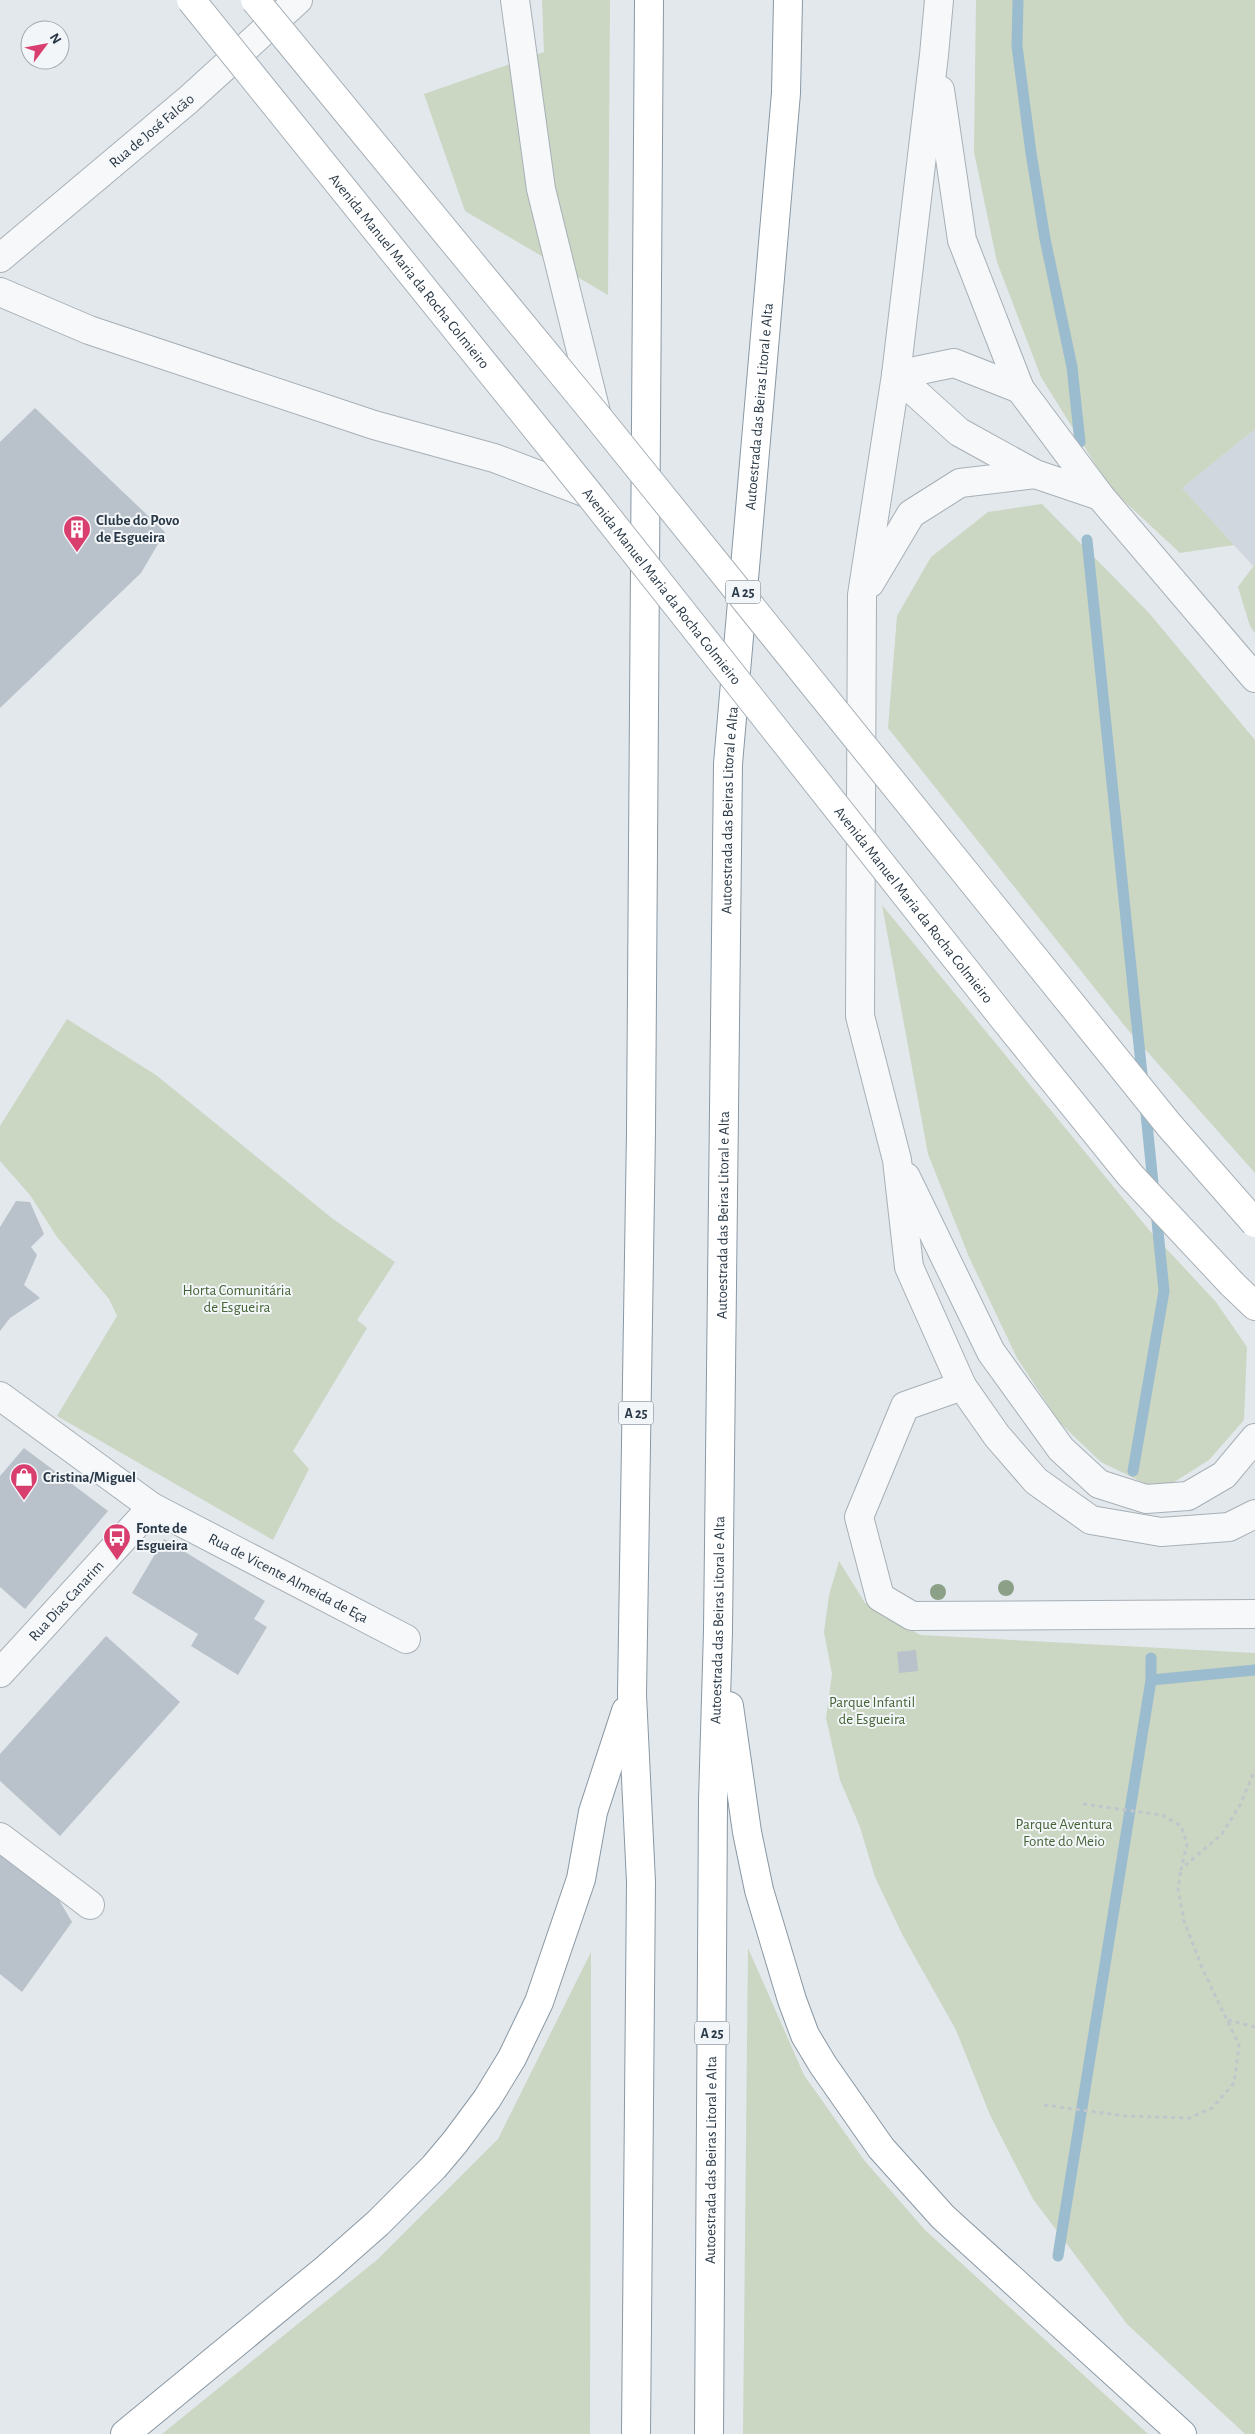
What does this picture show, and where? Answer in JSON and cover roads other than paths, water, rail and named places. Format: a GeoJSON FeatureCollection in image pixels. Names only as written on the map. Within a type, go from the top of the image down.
{"type":"FeatureCollection","features":[{"type":"Feature","properties":{"kind":"main road","name":"Avenida Manuel Maria da Rocha Colmieiro"},"geometry":{"type":"LineString","coordinates":[[191,0],[589,494],[1124,1168],[1232,1284],[1255,1306]]}},
{"type":"Feature","properties":{"kind":"main road"},"geometry":{"type":"LineString","coordinates":[[255,0],[597,416],[1068,1002],[1169,1125],[1255,1223]]}},
{"type":"Feature","properties":{"kind":"main road","name":"A 25"},"geometry":{"type":"LineString","coordinates":[[636,2434],[641,1882],[632,1695],[641,1111],[649,0]]}},
{"type":"Feature","properties":{"kind":"main road","name":"Autoestrada das Beiras Litoral e Alta"},"geometry":{"type":"LineString","coordinates":[[709,2434],[713,1801],[718,1631],[728,764],[786,93],[788,0]]}},
{"type":"Feature","properties":{"kind":"main road"},"geometry":{"type":"LineString","coordinates":[[718,1631],[747,1832],[759,1890],[778,1958],[805,2035],[823,2065],[881,2148],[942,2217],[1182,2434]]}},
{"type":"Feature","properties":{"kind":"main road"},"geometry":{"type":"LineString","coordinates":[[125,2434],[327,2268],[378,2223],[434,2167],[486,2099],[512,2058],[539,2002],[581,1879],[593,1812],[632,1695]]}},
{"type":"Feature","properties":{"kind":"street","name":"Rua de José Falcão"},"geometry":{"type":"LineString","coordinates":[[0,258],[188,100],[298,0]]}},
{"type":"Feature","properties":{"kind":"street"},"geometry":{"type":"LineString","coordinates":[[939,0],[896,375],[862,595],[860,1016],[897,1160],[909,1267],[962,1386],[997,1436],[1036,1481],[1091,1520],[1161,1532],[1228,1527],[1255,1514]]}},
{"type":"Feature","properties":{"kind":"street"},"geometry":{"type":"LineString","coordinates":[[515,1],[541,189],[597,416]]}},
{"type":"Feature","properties":{"kind":"street"},"geometry":{"type":"LineString","coordinates":[[934,55],[962,240],[1020,389],[1100,496],[1255,678]]}},
{"type":"Feature","properties":{"kind":"street"},"geometry":{"type":"LineString","coordinates":[[0,292],[89,330],[374,425],[494,458],[589,494]]}},
{"type":"Feature","properties":{"kind":"street"},"geometry":{"type":"LineString","coordinates":[[896,375],[954,364],[1020,389]]}},
{"type":"Feature","properties":{"kind":"street"},"geometry":{"type":"LineString","coordinates":[[896,375],[959,432],[1035,474],[1100,496]]}},
{"type":"Feature","properties":{"kind":"street"},"geometry":{"type":"LineString","coordinates":[[862,595],[911,514],[960,483],[1035,474]]}},
{"type":"Feature","properties":{"kind":"street"},"geometry":{"type":"LineString","coordinates":[[897,1160],[991,1352],[1061,1449],[1099,1484],[1146,1499],[1188,1496],[1224,1475],[1255,1438]]}},
{"type":"Feature","properties":{"kind":"street"},"geometry":{"type":"LineString","coordinates":[[1232,1284],[1255,1315]]}},
{"type":"Feature","properties":{"kind":"street"},"geometry":{"type":"LineString","coordinates":[[962,1386],[905,1406],[859,1517],[880,1597],[912,1616],[1255,1614]]}},
{"type":"Feature","properties":{"kind":"street","name":"Rua de Vicente Almeida de Eça"},"geometry":{"type":"LineString","coordinates":[[0,1396],[152,1507],[406,1639]]}},
{"type":"Feature","properties":{"kind":"street","name":"Rua Dias Canarim"},"geometry":{"type":"LineString","coordinates":[[0,1673],[152,1507]]}},
{"type":"Feature","properties":{"kind":"street"},"geometry":{"type":"LineString","coordinates":[[0,1837],[90,1904]]}},
{"type":"Feature","properties":{"kind":"waterway"},"geometry":{"type":"LineString","coordinates":[[1018,0],[1017,46],[1031,153],[1045,239],[1072,367],[1080,442]]}},
{"type":"Feature","properties":{"kind":"waterway"},"geometry":{"type":"LineString","coordinates":[[1087,540],[1143,1084]]}},
{"type":"Feature","properties":{"kind":"waterway"},"geometry":{"type":"LineString","coordinates":[[1145,1104],[1154,1193]]}},
{"type":"Feature","properties":{"kind":"waterway"},"geometry":{"type":"LineString","coordinates":[[1133,1471],[1164,1291],[1156,1211]]}},
{"type":"Feature","properties":{"kind":"waterway"},"geometry":{"type":"LineString","coordinates":[[1058,2256],[1151,1680],[1151,1658]]}},
{"type":"Feature","properties":{"kind":"waterway"},"geometry":{"type":"LineString","coordinates":[[1151,1680],[1255,1670]]}},
{"type":"Feature","properties":{"kind":"place","name":"Clube do Povo de Esgueira"},"geometry":{"type":"Point","coordinates":[77,553]}},
{"type":"Feature","properties":{"kind":"place","name":"Cristina/Miguel"},"geometry":{"type":"Point","coordinates":[24,1501]}},
{"type":"Feature","properties":{"kind":"place","name":"Fonte de Esgueira"},"geometry":{"type":"Point","coordinates":[117,1561]}},
{"type":"Feature","properties":{"kind":"park label","name":"Horta Comunitária de Esgueira"},"geometry":{"type":"Point","coordinates":[237,1298]}},
{"type":"Feature","properties":{"kind":"park label","name":"Parque Infantil de Esgueira"},"geometry":{"type":"Point","coordinates":[872,1710]}},
{"type":"Feature","properties":{"kind":"park label","name":"Parque Aventura Fonte do Meio"},"geometry":{"type":"Point","coordinates":[1064,1832]}}]}
